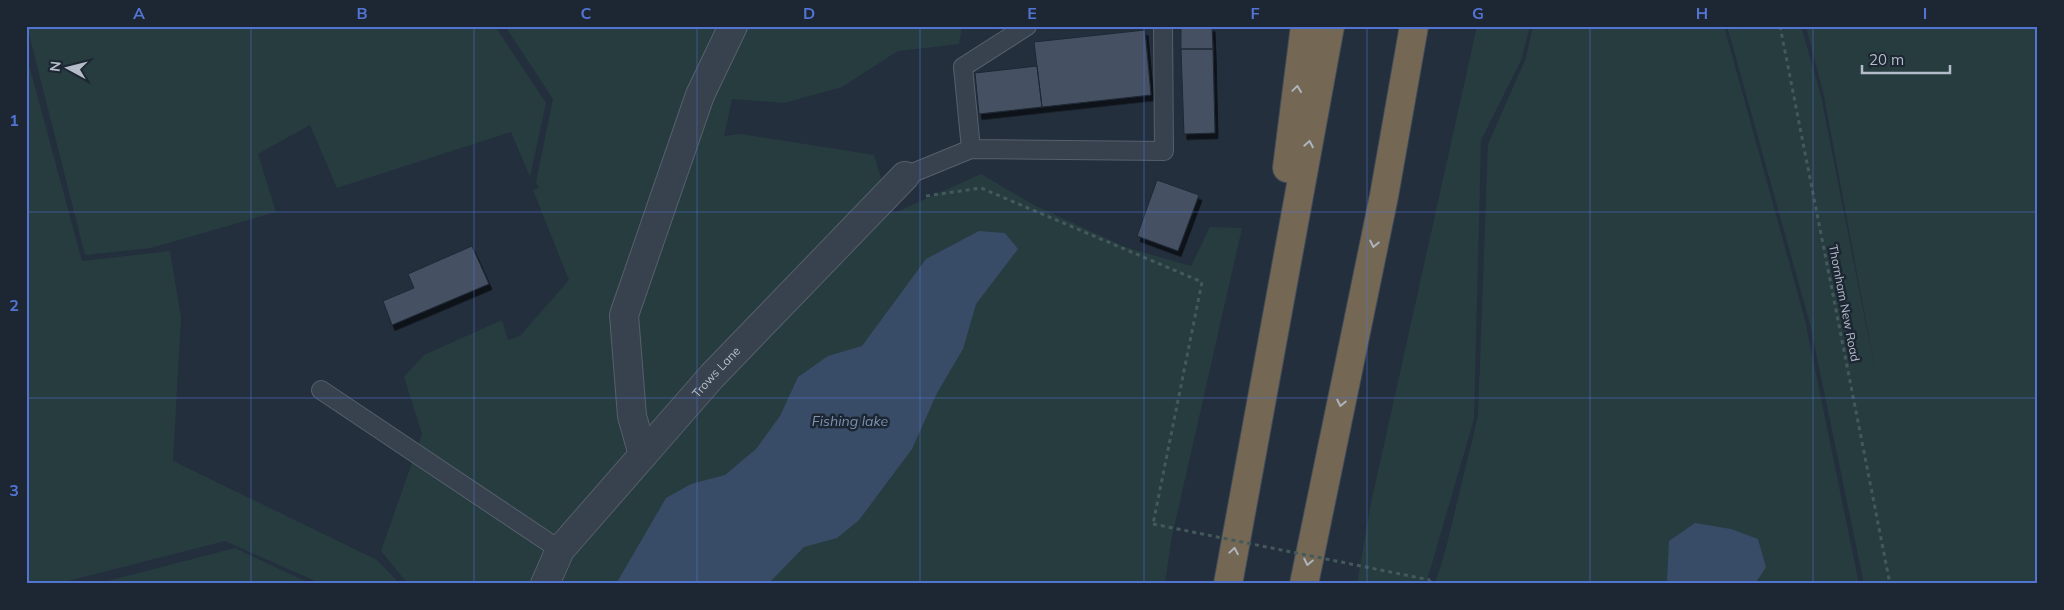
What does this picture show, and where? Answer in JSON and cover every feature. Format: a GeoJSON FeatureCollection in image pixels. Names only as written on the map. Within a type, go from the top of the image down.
{"type":"FeatureCollection","features":[{"type":"Feature","properties":{"kind":"highway"},"geometry":{"type":"LineString","coordinates":[[1240,519],[1305,26]]}},
{"type":"Feature","properties":{"kind":"highway"},"geometry":{"type":"LineString","coordinates":[[1228,584],[1330,26]]}},
{"type":"Feature","properties":{"kind":"highway"},"geometry":{"type":"LineString","coordinates":[[1304,584],[1384,196],[1414,26]]}},
{"type":"Feature","properties":{"kind":"highway"},"geometry":{"type":"LineString","coordinates":[[1384,196],[1425,26]]}},
{"type":"Feature","properties":{"kind":"street"},"geometry":{"type":"LineString","coordinates":[[643,455],[632,416],[624,315],[700,95],[733,26]]}},
{"type":"Feature","properties":{"kind":"street","name":"Trows Lane"},"geometry":{"type":"LineString","coordinates":[[545,584],[560,550],[712,376],[905,176]]}},
{"type":"Feature","properties":{"kind":"lane"},"geometry":{"type":"LineString","coordinates":[[971,149],[963,67],[1027,26]]}},
{"type":"Feature","properties":{"kind":"lane"},"geometry":{"type":"LineString","coordinates":[[905,176],[971,149],[1164,151],[1163,26]]}},
{"type":"Feature","properties":{"kind":"lane"},"geometry":{"type":"LineString","coordinates":[[321,390],[560,550]]}},
{"type":"Feature","properties":{"kind":"path","name":"Thornham New Road"},"geometry":{"type":"LineString","coordinates":[[1780,26],[1890,584]]}},
{"type":"Feature","properties":{"kind":"path"},"geometry":{"type":"LineString","coordinates":[[905,176],[913,198],[981,188],[1202,282],[1153,524],[1430,582]]}},
{"type":"Feature","properties":{"kind":"green space"},"geometry":{"type":"Polygon","coordinates":[[[27,26],[495,26],[546,103],[530,177],[511,132],[337,188],[310,125],[258,154],[276,212],[151,248],[85,255],[27,26]]]}},
{"type":"Feature","properties":{"kind":"green space"},"geometry":{"type":"Polygon","coordinates":[[[505,26],[962,26],[959,44],[898,51],[842,87],[784,103],[732,99],[724,136],[741,134],[874,155],[889,205],[894,213],[981,174],[1034,205],[1125,247],[1191,266],[1210,227],[1242,228],[1171,541],[1165,584],[408,584],[381,551],[422,434],[404,377],[424,355],[502,320],[508,340],[520,336],[569,280],[533,190],[539,188],[536,182],[553,99],[505,26]]]}},
{"type":"Feature","properties":{"kind":"green space"},"geometry":{"type":"Polygon","coordinates":[[[1477,26],[1530,26],[1521,60],[1481,140],[1474,419],[1426,584],[1357,584],[1371,503],[1477,26]]]}},
{"type":"Feature","properties":{"kind":"green space"},"geometry":{"type":"Polygon","coordinates":[[[1533,26],[1724,26],[1805,320],[1859,584],[1435,584],[1446,548],[1478,416],[1488,144],[1526,58],[1533,26]]]}},
{"type":"Feature","properties":{"kind":"green space"},"geometry":{"type":"Polygon","coordinates":[[[1727,26],[1801,26],[1821,96],[1877,381],[1824,96],[1806,26],[2038,26],[2038,584],[1864,584],[1810,324],[1727,26]]]}},
{"type":"Feature","properties":{"kind":"green space"},"geometry":{"type":"Polygon","coordinates":[[[26,54],[82,261],[170,251],[181,317],[173,461],[377,560],[400,584],[322,584],[225,541],[56,584],[26,584],[26,54]]]}},
{"type":"Feature","properties":{"kind":"green space"},"geometry":{"type":"Polygon","coordinates":[[[235,548],[311,584],[96,584],[235,548]]]}},
{"type":"Feature","properties":{"kind":"water","name":"Fishing lake"},"geometry":{"type":"Polygon","coordinates":[[[979,231],[1005,233],[1018,249],[976,304],[963,349],[937,393],[912,449],[859,520],[837,538],[804,547],[768,584],[616,584],[666,498],[691,484],[725,475],[756,449],[780,416],[798,377],[828,356],[862,346],[926,259],[979,231]]]}},
{"type":"Feature","properties":{"kind":"water"},"geometry":{"type":"Polygon","coordinates":[[[1695,523],[1731,529],[1758,539],[1766,567],[1755,584],[1671,584],[1667,580],[1669,541],[1695,523]]]}},
{"type":"Feature","properties":{"kind":"building"},"geometry":{"type":"Polygon","coordinates":[[[1181,26],[1212,26],[1213,49],[1181,49],[1181,26]]]}},
{"type":"Feature","properties":{"kind":"building"},"geometry":{"type":"Polygon","coordinates":[[[1145,30],[1151,95],[1042,107],[1034,42],[1145,30]]]}},
{"type":"Feature","properties":{"kind":"building"},"geometry":{"type":"Polygon","coordinates":[[[1181,49],[1213,49],[1215,133],[1184,134],[1181,49]]]}},
{"type":"Feature","properties":{"kind":"building"},"geometry":{"type":"Polygon","coordinates":[[[1037,66],[1042,107],[979,114],[975,73],[1037,66]]]}},
{"type":"Feature","properties":{"kind":"building"},"geometry":{"type":"Polygon","coordinates":[[[1157,180],[1199,195],[1178,251],[1137,236],[1157,180]]]}},
{"type":"Feature","properties":{"kind":"building"},"geometry":{"type":"Polygon","coordinates":[[[472,246],[489,284],[392,325],[383,301],[414,288],[408,274],[472,246]]]}}]}
